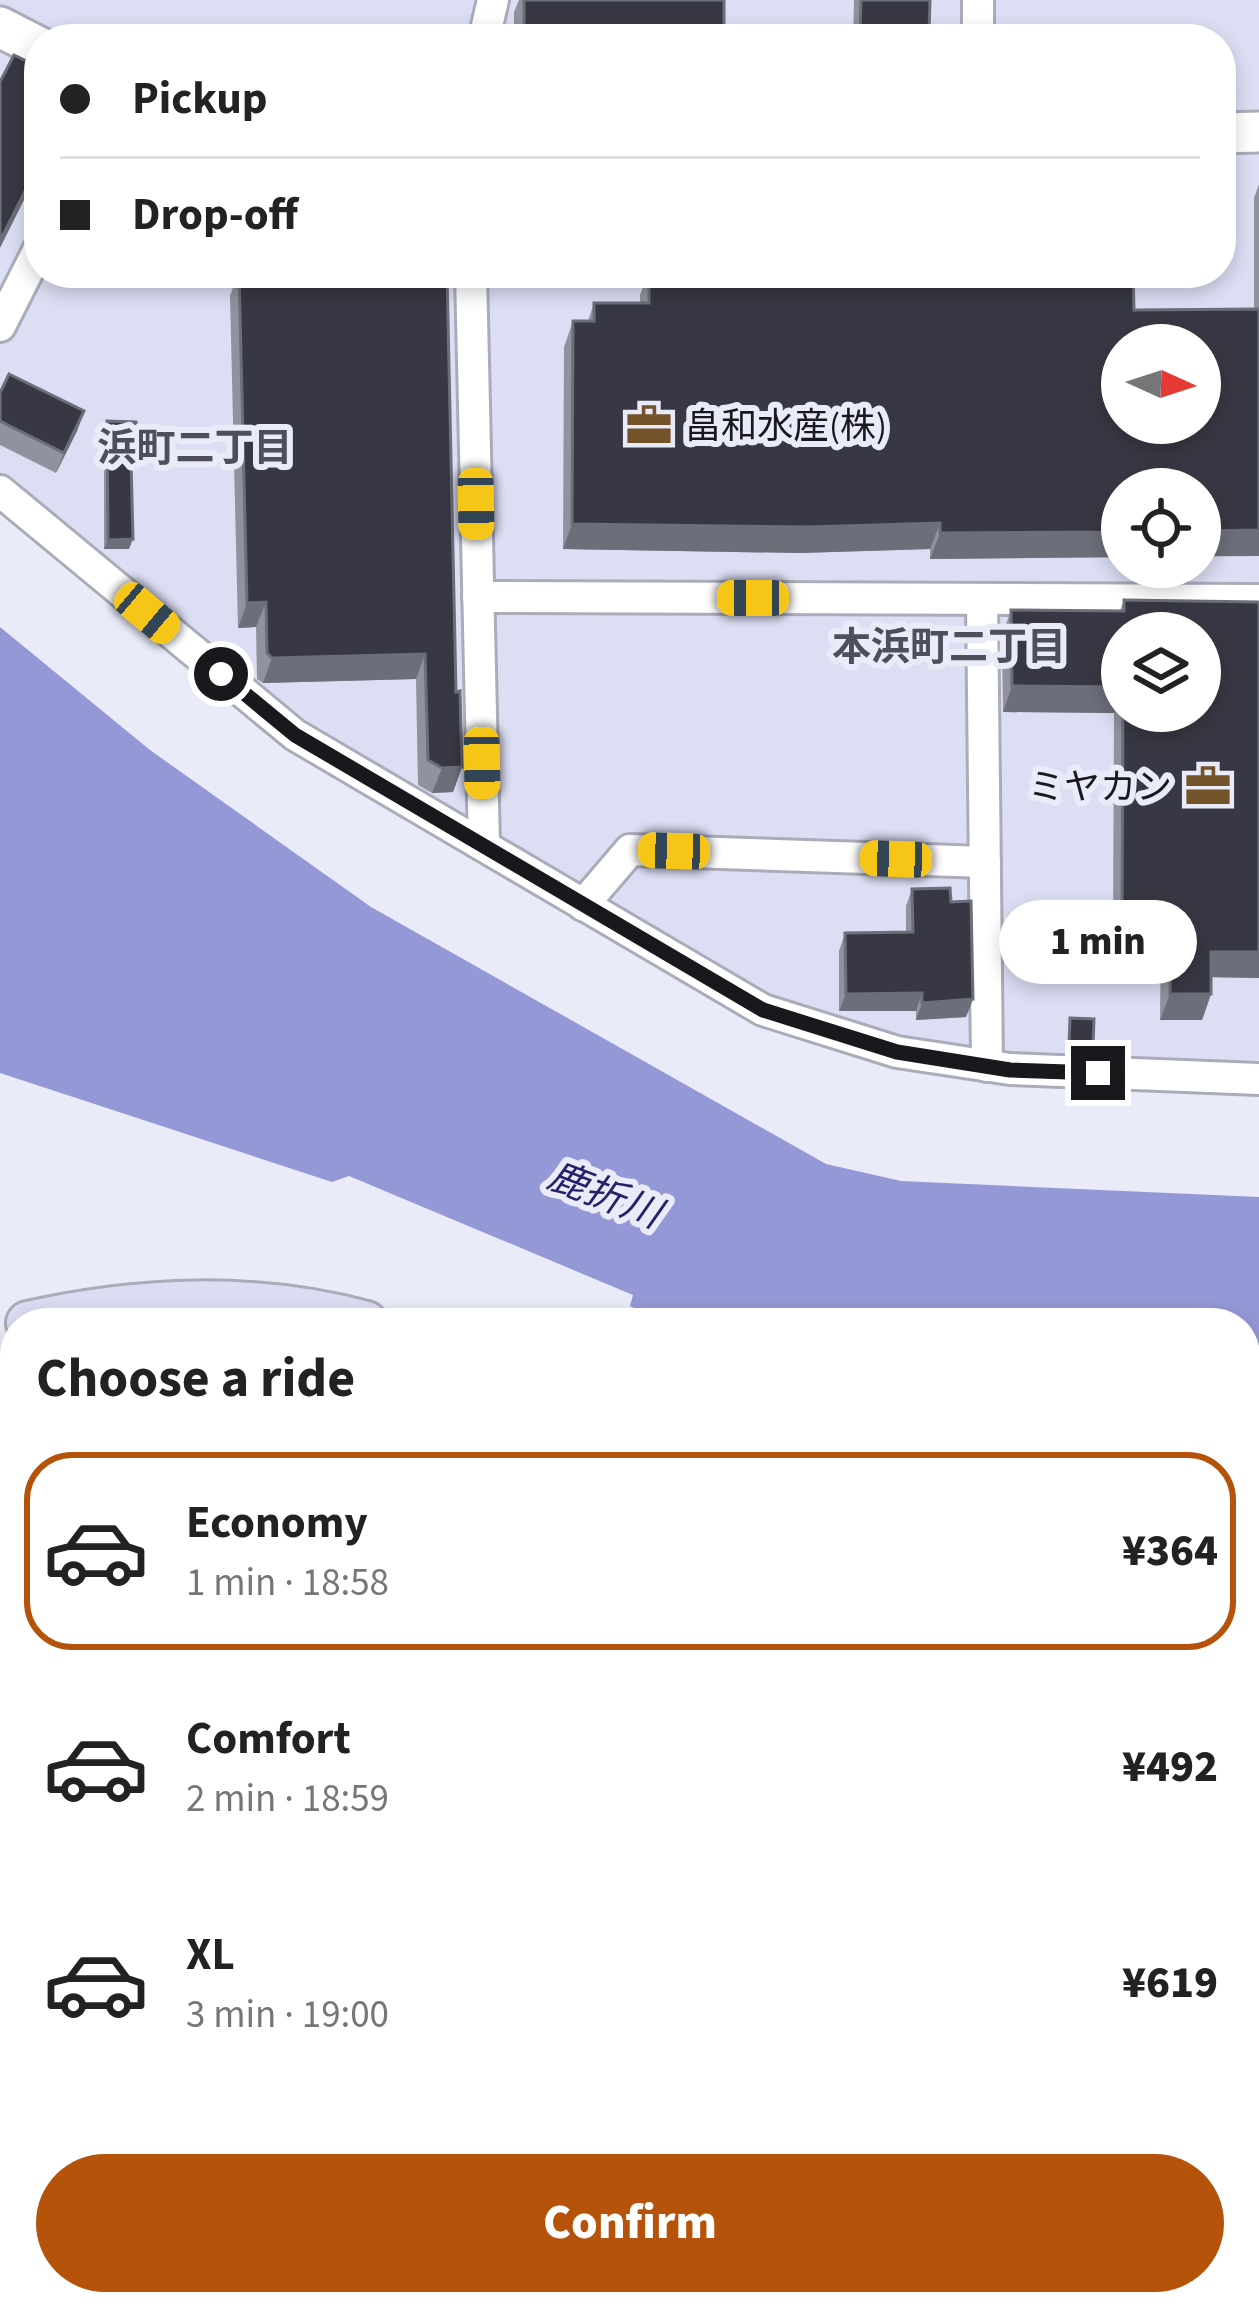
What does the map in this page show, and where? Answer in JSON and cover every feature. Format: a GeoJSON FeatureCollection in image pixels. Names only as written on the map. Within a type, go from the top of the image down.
{"type":"FeatureCollection","features":[{"type":"Feature","properties":{"kind":"main road"},"geometry":{"type":"LineString","coordinates":[[104,1308],[169,1302],[284,1308]]}},
{"type":"Feature","properties":{"kind":"street"},"geometry":{"type":"LineString","coordinates":[[0,326],[24,279]]}},
{"type":"Feature","properties":{"kind":"street"},"geometry":{"type":"LineString","coordinates":[[471,288],[484,846]]}},
{"type":"Feature","properties":{"kind":"street"},"geometry":{"type":"LineString","coordinates":[[0,491],[295,735],[763,1010],[897,1052],[987,1066],[1259,1079]]}},
{"type":"Feature","properties":{"kind":"street"},"geometry":{"type":"LineString","coordinates":[[478,597],[1259,600]]}},
{"type":"Feature","properties":{"kind":"street"},"geometry":{"type":"LineString","coordinates":[[982,600],[987,1066]]}},
{"type":"Feature","properties":{"kind":"street"},"geometry":{"type":"LineString","coordinates":[[583,904],[630,850],[985,862]]}},
{"type":"Feature","properties":{"kind":"shaded area"},"geometry":{"type":"Polygon","coordinates":[[[0,0],[1259,0],[1259,1060],[987,1066],[777,1032],[414,805],[0,490],[0,0]]]}},
{"type":"Feature","properties":{"kind":"water","name":"鹿折川"},"geometry":{"type":"Polygon","coordinates":[[[0,627],[150,750],[371,907],[826,1164],[901,1181],[1259,1197],[1259,1308],[634,1308],[630,1306],[633,1295],[349,1176],[332,1182],[0,1073],[0,627]]]}},
{"type":"Feature","properties":{"kind":"building"},"geometry":{"type":"Polygon","coordinates":[[[524,0],[724,0],[724,24],[524,24],[524,0]]]}},
{"type":"Feature","properties":{"kind":"building"},"geometry":{"type":"Polygon","coordinates":[[[861,0],[930,0],[929,24],[860,24],[861,0]]]}},
{"type":"Feature","properties":{"kind":"building"},"geometry":{"type":"Polygon","coordinates":[[[14,55],[24,60],[24,193],[0,241],[0,82],[14,55]]]}},
{"type":"Feature","properties":{"kind":"building"},"geometry":{"type":"Polygon","coordinates":[[[239,288],[447,288],[456,692],[460,691],[462,767],[442,768],[428,760],[425,654],[272,658],[267,653],[266,602],[247,603],[239,288]]]}},
{"type":"Feature","properties":{"kind":"building"},"geometry":{"type":"Polygon","coordinates":[[[649,288],[1133,288],[1134,310],[1259,309],[1259,530],[1221,531],[1221,468],[1101,468],[1101,532],[940,533],[940,523],[809,527],[572,524],[573,321],[594,321],[594,303],[649,303],[649,288]]]}},
{"type":"Feature","properties":{"kind":"building"},"geometry":{"type":"Polygon","coordinates":[[[9,374],[84,411],[64,453],[0,421],[0,393],[9,374]]]}},
{"type":"Feature","properties":{"kind":"building"},"geometry":{"type":"Polygon","coordinates":[[[107,421],[136,422],[135,460],[131,460],[133,539],[108,540],[107,421]]]}},
{"type":"Feature","properties":{"kind":"building"},"geometry":{"type":"Polygon","coordinates":[[[1124,600],[1259,602],[1259,952],[1211,952],[1211,994],[1170,994],[1171,911],[1122,910],[1123,732],[1221,732],[1221,612],[1101,612],[1101,687],[1012,686],[1011,610],[1124,611],[1124,600]]]}},
{"type":"Feature","properties":{"kind":"building"},"geometry":{"type":"Polygon","coordinates":[[[950,888],[951,902],[971,901],[973,999],[922,1003],[922,993],[846,994],[845,933],[913,932],[912,889],[950,888]]]}},
{"type":"Feature","properties":{"kind":"building"},"geometry":{"type":"Polygon","coordinates":[[[1070,1018],[1094,1019],[1093,1044],[1069,1044],[1070,1018]]]}},
{"type":"Feature","properties":{"kind":"place","name":"畠和水産(株)"},"geometry":{"type":"Point","coordinates":[649,425]}},
{"type":"Feature","properties":{"kind":"place","name":"ミヤカン"},"geometry":{"type":"Point","coordinates":[1208,786]}},
{"type":"Feature","properties":{"kind":"district","name":"浜町二丁目"},"geometry":{"type":"Point","coordinates":[195,447]}},
{"type":"Feature","properties":{"kind":"district","name":"本浜町二丁目"},"geometry":{"type":"Point","coordinates":[949,646]}},
{"type":"Feature","properties":{"kind":"route"},"geometry":{"type":"LineString","coordinates":[[221,674],[295,735],[763,1010],[897,1052],[1010,1070],[1098,1073]]}}]}
